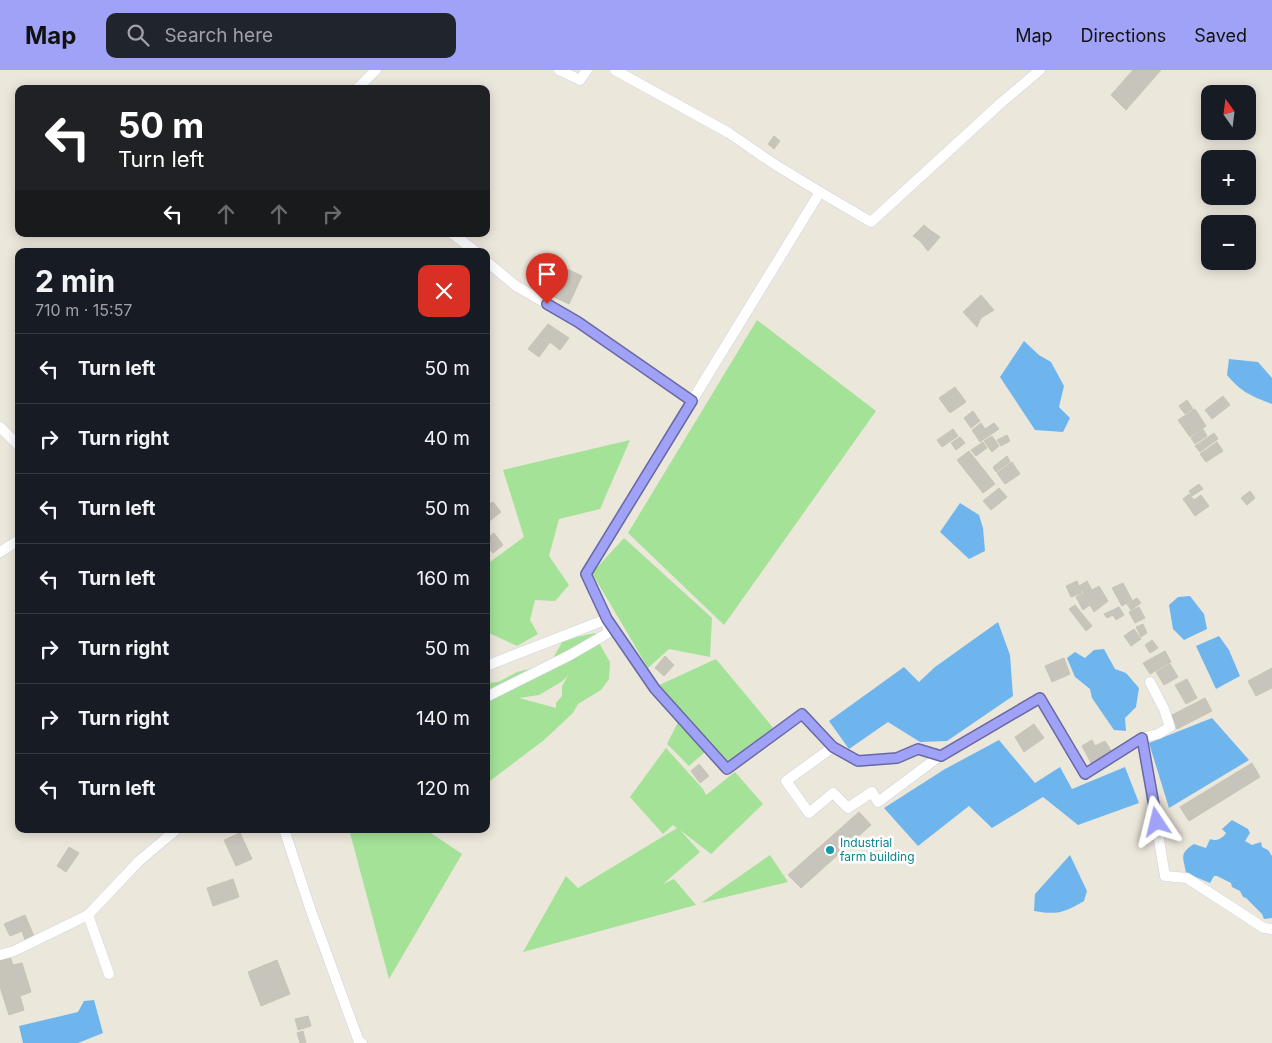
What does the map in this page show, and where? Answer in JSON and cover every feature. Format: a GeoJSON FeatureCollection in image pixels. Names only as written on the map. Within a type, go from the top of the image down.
{"type":"FeatureCollection","features":[{"type":"Feature","properties":{"kind":"street"},"geometry":{"type":"LineString","coordinates":[[362,85],[376,70]]}},
{"type":"Feature","properties":{"kind":"street"},"geometry":{"type":"LineString","coordinates":[[559,70],[580,80],[586,70]]}},
{"type":"Feature","properties":{"kind":"street"},"geometry":{"type":"LineString","coordinates":[[614,70],[729,133],[774,164],[870,222],[1040,70]]}},
{"type":"Feature","properties":{"kind":"street"},"geometry":{"type":"LineString","coordinates":[[820,192],[586,574],[607,619],[655,689],[727,769],[802,714],[833,747],[858,761],[897,758],[918,749],[941,756]]}},
{"type":"Feature","properties":{"kind":"street"},"geometry":{"type":"LineString","coordinates":[[457,237],[471,248]]}},
{"type":"Feature","properties":{"kind":"street"},"geometry":{"type":"LineString","coordinates":[[490,264],[516,286],[578,322],[692,401]]}},
{"type":"Feature","properties":{"kind":"street"},"geometry":{"type":"LineString","coordinates":[[0,427],[15,442]]}},
{"type":"Feature","properties":{"kind":"street"},"geometry":{"type":"LineString","coordinates":[[0,552],[15,543]]}},
{"type":"Feature","properties":{"kind":"street"},"geometry":{"type":"LineString","coordinates":[[490,664],[607,619]]}},
{"type":"Feature","properties":{"kind":"street"},"geometry":{"type":"LineString","coordinates":[[490,695],[570,655],[608,633],[607,619]]}},
{"type":"Feature","properties":{"kind":"street"},"geometry":{"type":"LineString","coordinates":[[833,747],[786,781],[809,813],[833,793],[848,808],[872,792],[878,802],[941,756],[1040,698],[1085,774],[1142,738],[1158,734],[1170,727],[1164,709],[1150,682]]}},
{"type":"Feature","properties":{"kind":"street"},"geometry":{"type":"LineString","coordinates":[[1142,738],[1166,876],[1186,878],[1264,928],[1272,929]]}},
{"type":"Feature","properties":{"kind":"street"},"geometry":{"type":"LineString","coordinates":[[0,955],[14,951],[35,939],[88,915],[139,862],[172,833]]}},
{"type":"Feature","properties":{"kind":"street"},"geometry":{"type":"LineString","coordinates":[[285,833],[311,911],[359,1042],[362,1043]]}},
{"type":"Feature","properties":{"kind":"street"},"geometry":{"type":"LineString","coordinates":[[88,915],[109,974]]}},
{"type":"Feature","properties":{"kind":"green space"},"geometry":{"type":"Polygon","coordinates":[[[757,320],[876,411],[724,625],[628,533],[757,320]]]}},
{"type":"Feature","properties":{"kind":"green space"},"geometry":{"type":"Polygon","coordinates":[[[630,440],[600,509],[559,519],[549,556],[569,585],[555,601],[535,600],[530,620],[538,634],[517,646],[490,633],[490,562],[524,537],[503,470],[630,440]]]}},
{"type":"Feature","properties":{"kind":"green space"},"geometry":{"type":"Polygon","coordinates":[[[624,538],[712,618],[710,657],[669,649],[648,668],[592,573],[624,538]]]}},
{"type":"Feature","properties":{"kind":"green space"},"geometry":{"type":"Polygon","coordinates":[[[595,633],[610,662],[609,679],[601,690],[578,704],[573,713],[544,740],[490,781],[490,683],[498,682],[517,672],[541,666],[552,660],[562,642],[595,633]],[[568,676],[539,695],[519,698],[556,708],[556,703],[562,696],[562,686],[568,676]]]}},
{"type":"Feature","properties":{"kind":"green space"},"geometry":{"type":"Polygon","coordinates":[[[716,659],[775,730],[729,766],[657,686],[716,659]]]}},
{"type":"Feature","properties":{"kind":"green space"},"geometry":{"type":"Polygon","coordinates":[[[678,722],[705,752],[689,766],[667,744],[678,722]]]}},
{"type":"Feature","properties":{"kind":"green space"},"geometry":{"type":"Polygon","coordinates":[[[666,748],[703,789],[706,795],[735,772],[763,804],[711,854],[680,830],[700,852],[663,884],[674,879],[696,905],[523,952],[566,876],[578,888],[677,828],[673,825],[663,834],[630,797],[666,748]]]}},
{"type":"Feature","properties":{"kind":"green space"},"geometry":{"type":"Polygon","coordinates":[[[350,833],[431,833],[462,854],[389,979],[350,833]]]}},
{"type":"Feature","properties":{"kind":"green space"},"geometry":{"type":"Polygon","coordinates":[[[770,855],[788,882],[701,903],[770,855]]]}},
{"type":"Feature","properties":{"kind":"water"},"geometry":{"type":"Polygon","coordinates":[[[1024,341],[1039,355],[1051,362],[1064,386],[1059,407],[1070,418],[1063,432],[1035,430],[1000,377],[1024,341]]]}},
{"type":"Feature","properties":{"kind":"water"},"geometry":{"type":"Polygon","coordinates":[[[1229,359],[1258,362],[1272,378],[1272,404],[1247,393],[1232,381],[1227,375],[1229,359]]]}},
{"type":"Feature","properties":{"kind":"water"},"geometry":{"type":"Polygon","coordinates":[[[960,503],[979,515],[983,528],[985,551],[969,559],[940,532],[960,503]]]}},
{"type":"Feature","properties":{"kind":"water"},"geometry":{"type":"Polygon","coordinates":[[[1190,596],[1204,614],[1207,629],[1184,640],[1173,629],[1169,605],[1178,597],[1190,596]]]}},
{"type":"Feature","properties":{"kind":"water"},"geometry":{"type":"Polygon","coordinates":[[[998,622],[1010,655],[1013,696],[947,741],[920,742],[888,722],[849,749],[829,721],[904,667],[919,682],[935,667],[998,622]]]}},
{"type":"Feature","properties":{"kind":"water"},"geometry":{"type":"Polygon","coordinates":[[[1219,636],[1229,650],[1240,676],[1216,689],[1196,646],[1219,636]]]}},
{"type":"Feature","properties":{"kind":"water"},"geometry":{"type":"Polygon","coordinates":[[[1104,649],[1115,669],[1126,673],[1139,688],[1136,707],[1125,718],[1126,731],[1114,730],[1092,698],[1090,689],[1075,677],[1067,658],[1075,652],[1085,658],[1094,650],[1104,649]]]}},
{"type":"Feature","properties":{"kind":"water"},"geometry":{"type":"Polygon","coordinates":[[[1212,718],[1249,760],[1169,808],[1149,743],[1212,718]]]}},
{"type":"Feature","properties":{"kind":"water"},"geometry":{"type":"Polygon","coordinates":[[[999,740],[1035,783],[1060,767],[1072,789],[1125,767],[1139,803],[1078,825],[1043,797],[992,828],[969,806],[918,846],[884,808],[945,769],[999,740]]]}},
{"type":"Feature","properties":{"kind":"water"},"geometry":{"type":"Polygon","coordinates":[[[1232,820],[1248,829],[1250,833],[1245,841],[1252,845],[1261,842],[1262,847],[1268,850],[1272,856],[1272,918],[1264,919],[1262,914],[1243,897],[1240,891],[1232,887],[1231,883],[1214,876],[1210,883],[1186,873],[1183,857],[1186,851],[1194,844],[1206,848],[1210,839],[1217,840],[1221,838],[1226,833],[1222,829],[1232,820]]]}},
{"type":"Feature","properties":{"kind":"water"},"geometry":{"type":"Polygon","coordinates":[[[1070,855],[1087,891],[1084,901],[1060,912],[1034,911],[1035,894],[1070,855]]]}},
{"type":"Feature","properties":{"kind":"water"},"geometry":{"type":"Polygon","coordinates":[[[94,1000],[103,1033],[78,1043],[23,1043],[19,1026],[78,1012],[84,1001],[94,1000]]]}},
{"type":"Feature","properties":{"kind":"building"},"geometry":{"type":"Polygon","coordinates":[[[1133,70],[1161,70],[1126,110],[1111,95],[1133,70]]]}},
{"type":"Feature","properties":{"kind":"building"},"geometry":{"type":"Polygon","coordinates":[[[774,136],[780,141],[774,149],[768,144],[774,136]]]}},
{"type":"Feature","properties":{"kind":"building"},"geometry":{"type":"Polygon","coordinates":[[[924,225],[930,230],[920,241],[913,236],[924,225]]]}},
{"type":"Feature","properties":{"kind":"building"},"geometry":{"type":"Polygon","coordinates":[[[930,230],[940,237],[928,251],[920,241],[930,230]]]}},
{"type":"Feature","properties":{"kind":"building"},"geometry":{"type":"Polygon","coordinates":[[[567,269],[582,276],[569,304],[554,297],[567,269]]]}},
{"type":"Feature","properties":{"kind":"building"},"geometry":{"type":"Polygon","coordinates":[[[981,295],[994,310],[981,318],[977,327],[963,312],[981,295]]]}},
{"type":"Feature","properties":{"kind":"building"},"geometry":{"type":"Polygon","coordinates":[[[548,324],[569,338],[560,350],[550,342],[539,357],[528,349],[548,324]]]}},
{"type":"Feature","properties":{"kind":"building"},"geometry":{"type":"Polygon","coordinates":[[[955,387],[966,402],[950,413],[939,398],[955,387]]]}},
{"type":"Feature","properties":{"kind":"building"},"geometry":{"type":"Polygon","coordinates":[[[1223,396],[1230,405],[1212,419],[1205,410],[1223,396]]]}},
{"type":"Feature","properties":{"kind":"building"},"geometry":{"type":"Polygon","coordinates":[[[1187,400],[1193,409],[1185,414],[1179,406],[1187,400]]]}},
{"type":"Feature","properties":{"kind":"building"},"geometry":{"type":"Polygon","coordinates":[[[1195,409],[1206,426],[1190,437],[1178,420],[1195,409]]]}},
{"type":"Feature","properties":{"kind":"building"},"geometry":{"type":"Polygon","coordinates":[[[973,411],[980,421],[971,428],[964,418],[973,411]]]}},
{"type":"Feature","properties":{"kind":"building"},"geometry":{"type":"Polygon","coordinates":[[[981,423],[985,429],[994,423],[999,429],[980,442],[972,430],[981,423]]]}},
{"type":"Feature","properties":{"kind":"building"},"geometry":{"type":"Polygon","coordinates":[[[953,429],[958,436],[942,447],[937,440],[953,429]]]}},
{"type":"Feature","properties":{"kind":"building"},"geometry":{"type":"Polygon","coordinates":[[[1203,429],[1207,436],[1195,444],[1191,438],[1203,429]]]}},
{"type":"Feature","properties":{"kind":"building"},"geometry":{"type":"Polygon","coordinates":[[[1214,433],[1218,439],[1200,452],[1195,446],[1214,433]]]}},
{"type":"Feature","properties":{"kind":"building"},"geometry":{"type":"Polygon","coordinates":[[[1007,435],[1010,441],[1001,446],[997,440],[1007,435]]]}},
{"type":"Feature","properties":{"kind":"building"},"geometry":{"type":"Polygon","coordinates":[[[992,436],[999,446],[992,452],[984,441],[992,436]]]}},
{"type":"Feature","properties":{"kind":"building"},"geometry":{"type":"Polygon","coordinates":[[[960,437],[965,443],[956,450],[951,443],[960,437]]]}},
{"type":"Feature","properties":{"kind":"building"},"geometry":{"type":"Polygon","coordinates":[[[983,442],[987,448],[976,456],[971,450],[983,442]]]}},
{"type":"Feature","properties":{"kind":"building"},"geometry":{"type":"Polygon","coordinates":[[[1217,442],[1223,451],[1206,462],[1200,454],[1217,442]]]}},
{"type":"Feature","properties":{"kind":"building"},"geometry":{"type":"Polygon","coordinates":[[[969,451],[995,484],[983,493],[957,460],[969,451]]]}},
{"type":"Feature","properties":{"kind":"building"},"geometry":{"type":"Polygon","coordinates":[[[1007,456],[1010,462],[996,472],[993,467],[1007,456]]]}},
{"type":"Feature","properties":{"kind":"building"},"geometry":{"type":"Polygon","coordinates":[[[1012,462],[1020,474],[1005,484],[997,473],[1012,462]]]}},
{"type":"Feature","properties":{"kind":"building"},"geometry":{"type":"Polygon","coordinates":[[[1199,484],[1203,489],[1192,496],[1189,491],[1199,484]]]}},
{"type":"Feature","properties":{"kind":"building"},"geometry":{"type":"Polygon","coordinates":[[[999,488],[1007,497],[991,510],[983,501],[999,488]]]}},
{"type":"Feature","properties":{"kind":"building"},"geometry":{"type":"Polygon","coordinates":[[[1250,491],[1255,498],[1247,505],[1241,498],[1250,491]]]}},
{"type":"Feature","properties":{"kind":"building"},"geometry":{"type":"Polygon","coordinates":[[[1189,494],[1194,500],[1201,495],[1209,506],[1195,516],[1183,499],[1189,494]]]}},
{"type":"Feature","properties":{"kind":"building"},"geometry":{"type":"Polygon","coordinates":[[[493,502],[501,512],[490,520],[490,504],[493,502]]]}},
{"type":"Feature","properties":{"kind":"building"},"geometry":{"type":"Polygon","coordinates":[[[494,533],[503,545],[493,553],[490,550],[490,536],[494,533]]]}},
{"type":"Feature","properties":{"kind":"building"},"geometry":{"type":"Polygon","coordinates":[[[1077,581],[1082,593],[1071,597],[1066,586],[1077,581]]]}},
{"type":"Feature","properties":{"kind":"building"},"geometry":{"type":"Polygon","coordinates":[[[1087,581],[1092,590],[1099,586],[1108,601],[1094,612],[1090,605],[1083,610],[1076,597],[1084,593],[1079,586],[1087,581]]]}},
{"type":"Feature","properties":{"kind":"building"},"geometry":{"type":"Polygon","coordinates":[[[1123,583],[1132,600],[1122,606],[1112,588],[1123,583]]]}},
{"type":"Feature","properties":{"kind":"building"},"geometry":{"type":"Polygon","coordinates":[[[1137,598],[1141,603],[1131,610],[1127,604],[1137,598]]]}},
{"type":"Feature","properties":{"kind":"building"},"geometry":{"type":"Polygon","coordinates":[[[1075,605],[1092,626],[1086,631],[1069,609],[1075,605]]]}},
{"type":"Feature","properties":{"kind":"building"},"geometry":{"type":"Polygon","coordinates":[[[1119,607],[1124,615],[1116,620],[1113,615],[1107,618],[1104,614],[1119,607]]]}},
{"type":"Feature","properties":{"kind":"building"},"geometry":{"type":"Polygon","coordinates":[[[1139,607],[1145,618],[1135,623],[1129,612],[1139,607]]]}},
{"type":"Feature","properties":{"kind":"building"},"geometry":{"type":"Polygon","coordinates":[[[1143,624],[1147,633],[1141,637],[1136,627],[1143,624]]]}},
{"type":"Feature","properties":{"kind":"building"},"geometry":{"type":"Polygon","coordinates":[[[1134,629],[1141,639],[1131,646],[1124,636],[1134,629]]]}},
{"type":"Feature","properties":{"kind":"building"},"geometry":{"type":"Polygon","coordinates":[[[1152,640],[1158,648],[1150,653],[1145,645],[1152,640]]]}},
{"type":"Feature","properties":{"kind":"building"},"geometry":{"type":"Polygon","coordinates":[[[1165,651],[1171,662],[1150,674],[1143,663],[1165,651]]]}},
{"type":"Feature","properties":{"kind":"building"},"geometry":{"type":"Polygon","coordinates":[[[665,656],[674,665],[664,676],[655,668],[665,656]]]}},
{"type":"Feature","properties":{"kind":"building"},"geometry":{"type":"Polygon","coordinates":[[[1064,658],[1070,674],[1052,682],[1045,666],[1064,658]]]}},
{"type":"Feature","properties":{"kind":"building"},"geometry":{"type":"Polygon","coordinates":[[[1170,664],[1178,677],[1164,685],[1156,672],[1170,664]]]}},
{"type":"Feature","properties":{"kind":"building"},"geometry":{"type":"Polygon","coordinates":[[[1272,668],[1272,688],[1256,696],[1248,681],[1272,668]]]}},
{"type":"Feature","properties":{"kind":"building"},"geometry":{"type":"Polygon","coordinates":[[[1187,679],[1197,698],[1186,704],[1175,685],[1187,679]]]}},
{"type":"Feature","properties":{"kind":"building"},"geometry":{"type":"Polygon","coordinates":[[[1205,698],[1212,711],[1177,729],[1170,716],[1205,698]]]}},
{"type":"Feature","properties":{"kind":"building"},"geometry":{"type":"Polygon","coordinates":[[[1034,724],[1044,738],[1024,752],[1015,737],[1034,724]]]}},
{"type":"Feature","properties":{"kind":"building"},"geometry":{"type":"Polygon","coordinates":[[[1092,740],[1095,746],[1105,741],[1112,752],[1091,763],[1082,746],[1092,740]]]}},
{"type":"Feature","properties":{"kind":"building"},"geometry":{"type":"Polygon","coordinates":[[[1252,763],[1260,777],[1189,821],[1180,807],[1252,763]]]}},
{"type":"Feature","properties":{"kind":"building"},"geometry":{"type":"Polygon","coordinates":[[[699,764],[709,776],[700,783],[691,771],[699,764]]]}},
{"type":"Feature","properties":{"kind":"building","name":"Industrial farm building"},"geometry":{"type":"Polygon","coordinates":[[[859,812],[871,825],[801,888],[788,875],[859,812]]]}},
{"type":"Feature","properties":{"kind":"building"},"geometry":{"type":"Polygon","coordinates":[[[240,833],[252,859],[236,866],[224,840],[240,833]]]}},
{"type":"Feature","properties":{"kind":"building"},"geometry":{"type":"Polygon","coordinates":[[[69,847],[79,853],[66,872],[57,866],[69,847]]]}},
{"type":"Feature","properties":{"kind":"building"},"geometry":{"type":"Polygon","coordinates":[[[233,879],[239,897],[213,906],[207,888],[233,879]]]}},
{"type":"Feature","properties":{"kind":"building"},"geometry":{"type":"Polygon","coordinates":[[[25,915],[34,936],[25,940],[22,931],[10,936],[4,924],[25,915]]]}},
{"type":"Feature","properties":{"kind":"building"},"geometry":{"type":"Polygon","coordinates":[[[10,956],[13,965],[22,963],[31,992],[20,996],[24,1010],[9,1015],[0,987],[0,959],[10,956]]]}},
{"type":"Feature","properties":{"kind":"building"},"geometry":{"type":"Polygon","coordinates":[[[277,960],[290,994],[261,1006],[248,972],[277,960]]]}},
{"type":"Feature","properties":{"kind":"building"},"geometry":{"type":"Polygon","coordinates":[[[308,1016],[311,1026],[298,1030],[295,1019],[308,1016]]]}},
{"type":"Feature","properties":{"kind":"building"},"geometry":{"type":"Polygon","coordinates":[[[303,1031],[306,1043],[300,1043],[297,1033],[303,1031]]]}},
{"type":"Feature","properties":{"kind":"place","name":"Industrial farm building"},"geometry":{"type":"Point","coordinates":[830,850]}},
{"type":"Feature","properties":{"kind":"route"},"geometry":{"type":"LineString","coordinates":[[547,304],[578,322],[692,401],[586,574],[607,619],[655,689],[727,769],[802,714],[833,747],[858,761],[897,758],[918,749],[941,756],[1040,698],[1085,774],[1142,738],[1157,822]]}}]}
